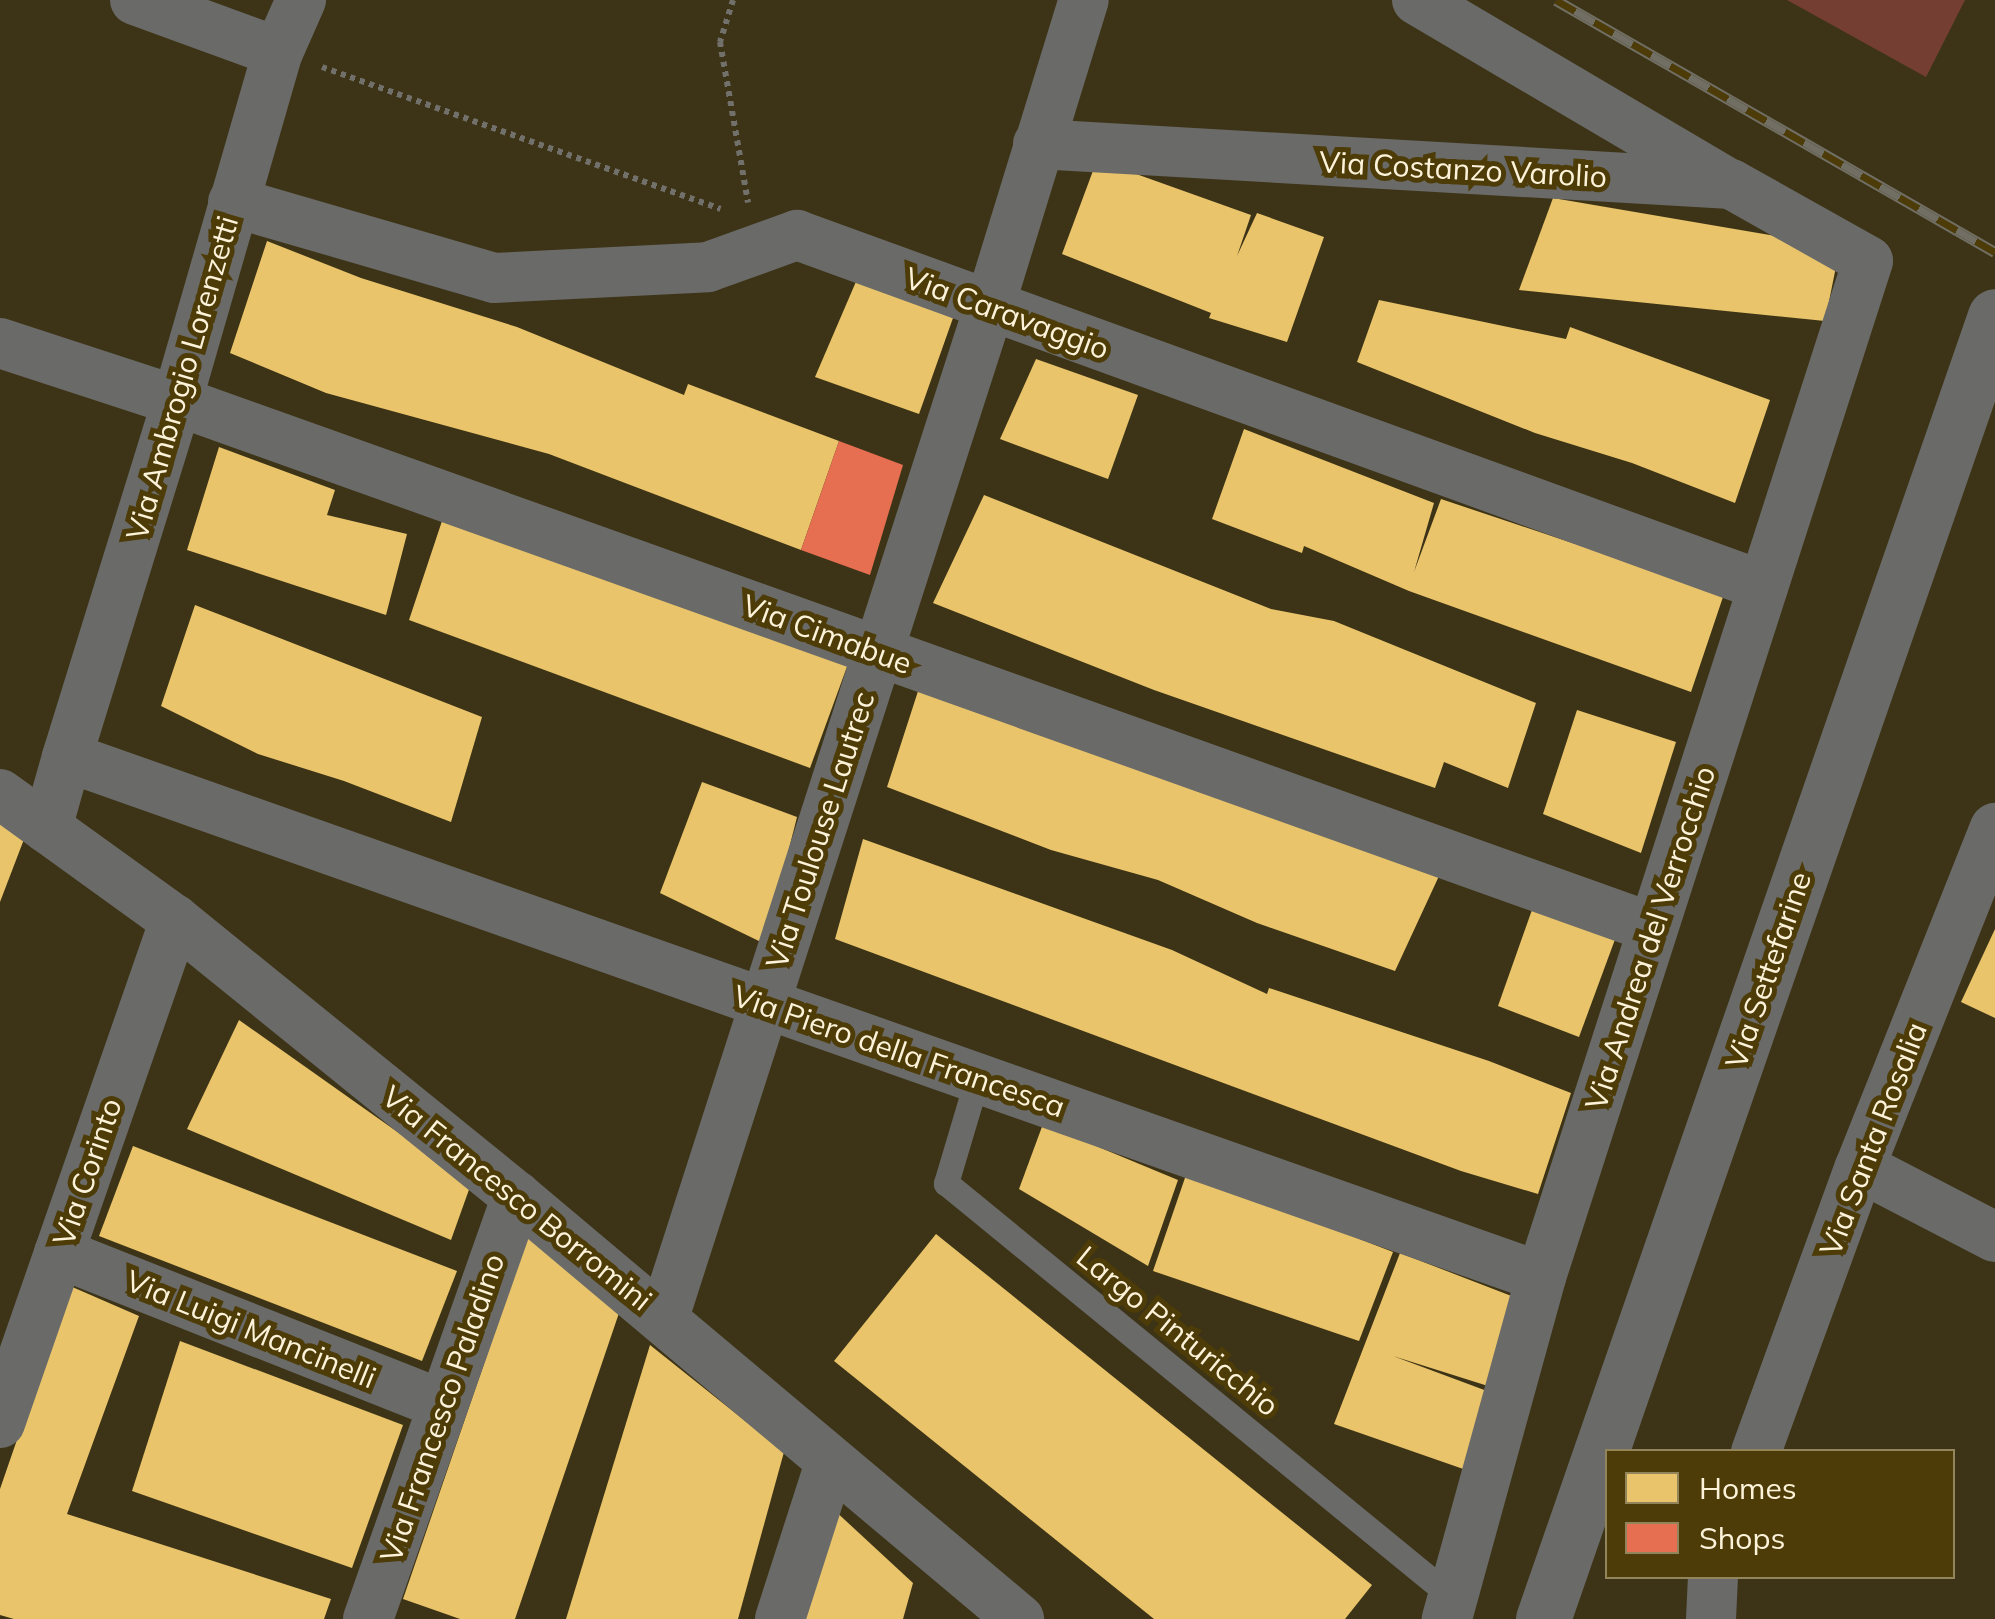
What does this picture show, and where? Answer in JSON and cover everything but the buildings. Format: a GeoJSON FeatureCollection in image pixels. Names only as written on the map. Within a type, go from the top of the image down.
{"type":"FeatureCollection","features":[{"type":"Feature","properties":{"kind":"street"},"geometry":{"type":"LineString","coordinates":[[135,0],[278,52]]}},
{"type":"Feature","properties":{"kind":"street","name":"Via Ambrogio Lorenzetti"},"geometry":{"type":"LineString","coordinates":[[47,828],[278,52],[300,0]]}},
{"type":"Feature","properties":{"kind":"street","name":"Via Toulouse Lautrec"},"geometry":{"type":"LineString","coordinates":[[664,1318],[990,308],[1084,0]]}},
{"type":"Feature","properties":{"kind":"street"},"geometry":{"type":"LineString","coordinates":[[1417,0],[1731,184]]}},
{"type":"Feature","properties":{"kind":"street","name":"Via Costanzo Varolio"},"geometry":{"type":"LineString","coordinates":[[1038,144],[1731,184],[1868,261]]}},
{"type":"Feature","properties":{"kind":"street"},"geometry":{"type":"LineString","coordinates":[[233,202],[494,278],[708,267],[797,236]]}},
{"type":"Feature","properties":{"kind":"street","name":"Via Caravaggio"},"geometry":{"type":"LineString","coordinates":[[797,236],[1763,586]]}},
{"type":"Feature","properties":{"kind":"street","name":"Via Andrea del Verrocchio"},"geometry":{"type":"LineString","coordinates":[[1450,1608],[1541,1277],[1868,261]]}},
{"type":"Feature","properties":{"kind":"street","name":"Via Settefarine"},"geometry":{"type":"LineString","coordinates":[[1543,1619],[1994,319]]}},
{"type":"Feature","properties":{"kind":"street","name":"Via Cimabue"},"geometry":{"type":"LineString","coordinates":[[0,342],[177,401],[1653,928]]}},
{"type":"Feature","properties":{"kind":"street","name":"Via Piero della Francesca"},"geometry":{"type":"LineString","coordinates":[[67,757],[1541,1277]]}},
{"type":"Feature","properties":{"kind":"street","name":"Via Francesco Borromini"},"geometry":{"type":"LineString","coordinates":[[0,794],[175,920],[664,1318],[830,1464],[1019,1619]]}},
{"type":"Feature","properties":{"kind":"street","name":"Via Santa Rosalia"},"geometry":{"type":"LineString","coordinates":[[1757,1449],[1860,1167],[1986,884],[1995,828]]}},
{"type":"Feature","properties":{"kind":"street","name":"Via Corinto"},"geometry":{"type":"LineString","coordinates":[[0,1423],[175,920]]}},
{"type":"Feature","properties":{"kind":"street"},"geometry":{"type":"LineString","coordinates":[[1860,1167],[1995,1237]]}},
{"type":"Feature","properties":{"kind":"street","name":"Via Francesco Paladino"},"geometry":{"type":"LineString","coordinates":[[368,1619],[517,1197]]}},
{"type":"Feature","properties":{"kind":"street","name":"Via Luigi Mancinelli"},"geometry":{"type":"LineString","coordinates":[[59,1253],[443,1405]]}},
{"type":"Feature","properties":{"kind":"street"},"geometry":{"type":"LineString","coordinates":[[780,1619],[830,1464]]}},
{"type":"Feature","properties":{"kind":"street"},"geometry":{"type":"LineString","coordinates":[[1712,1619],[1714,1579]]}},
{"type":"Feature","properties":{"kind":"lane","name":"Largo Pinturicchio"},"geometry":{"type":"LineString","coordinates":[[977,1079],[946,1183],[1450,1608]]}},
{"type":"Feature","properties":{"kind":"path"},"geometry":{"type":"LineString","coordinates":[[733,0],[720,42],[750,220]]}},
{"type":"Feature","properties":{"kind":"path"},"geometry":{"type":"LineString","coordinates":[[278,52],[797,236]]}},
{"type":"Feature","properties":{"kind":"shaded area"},"geometry":{"type":"Polygon","coordinates":[[[1787,0],[1965,0],[1926,77],[1787,0]]]}},
{"type":"Feature","properties":{"kind":"railway"},"geometry":{"type":"LineString","coordinates":[[1556,0],[1995,252]]}}]}
